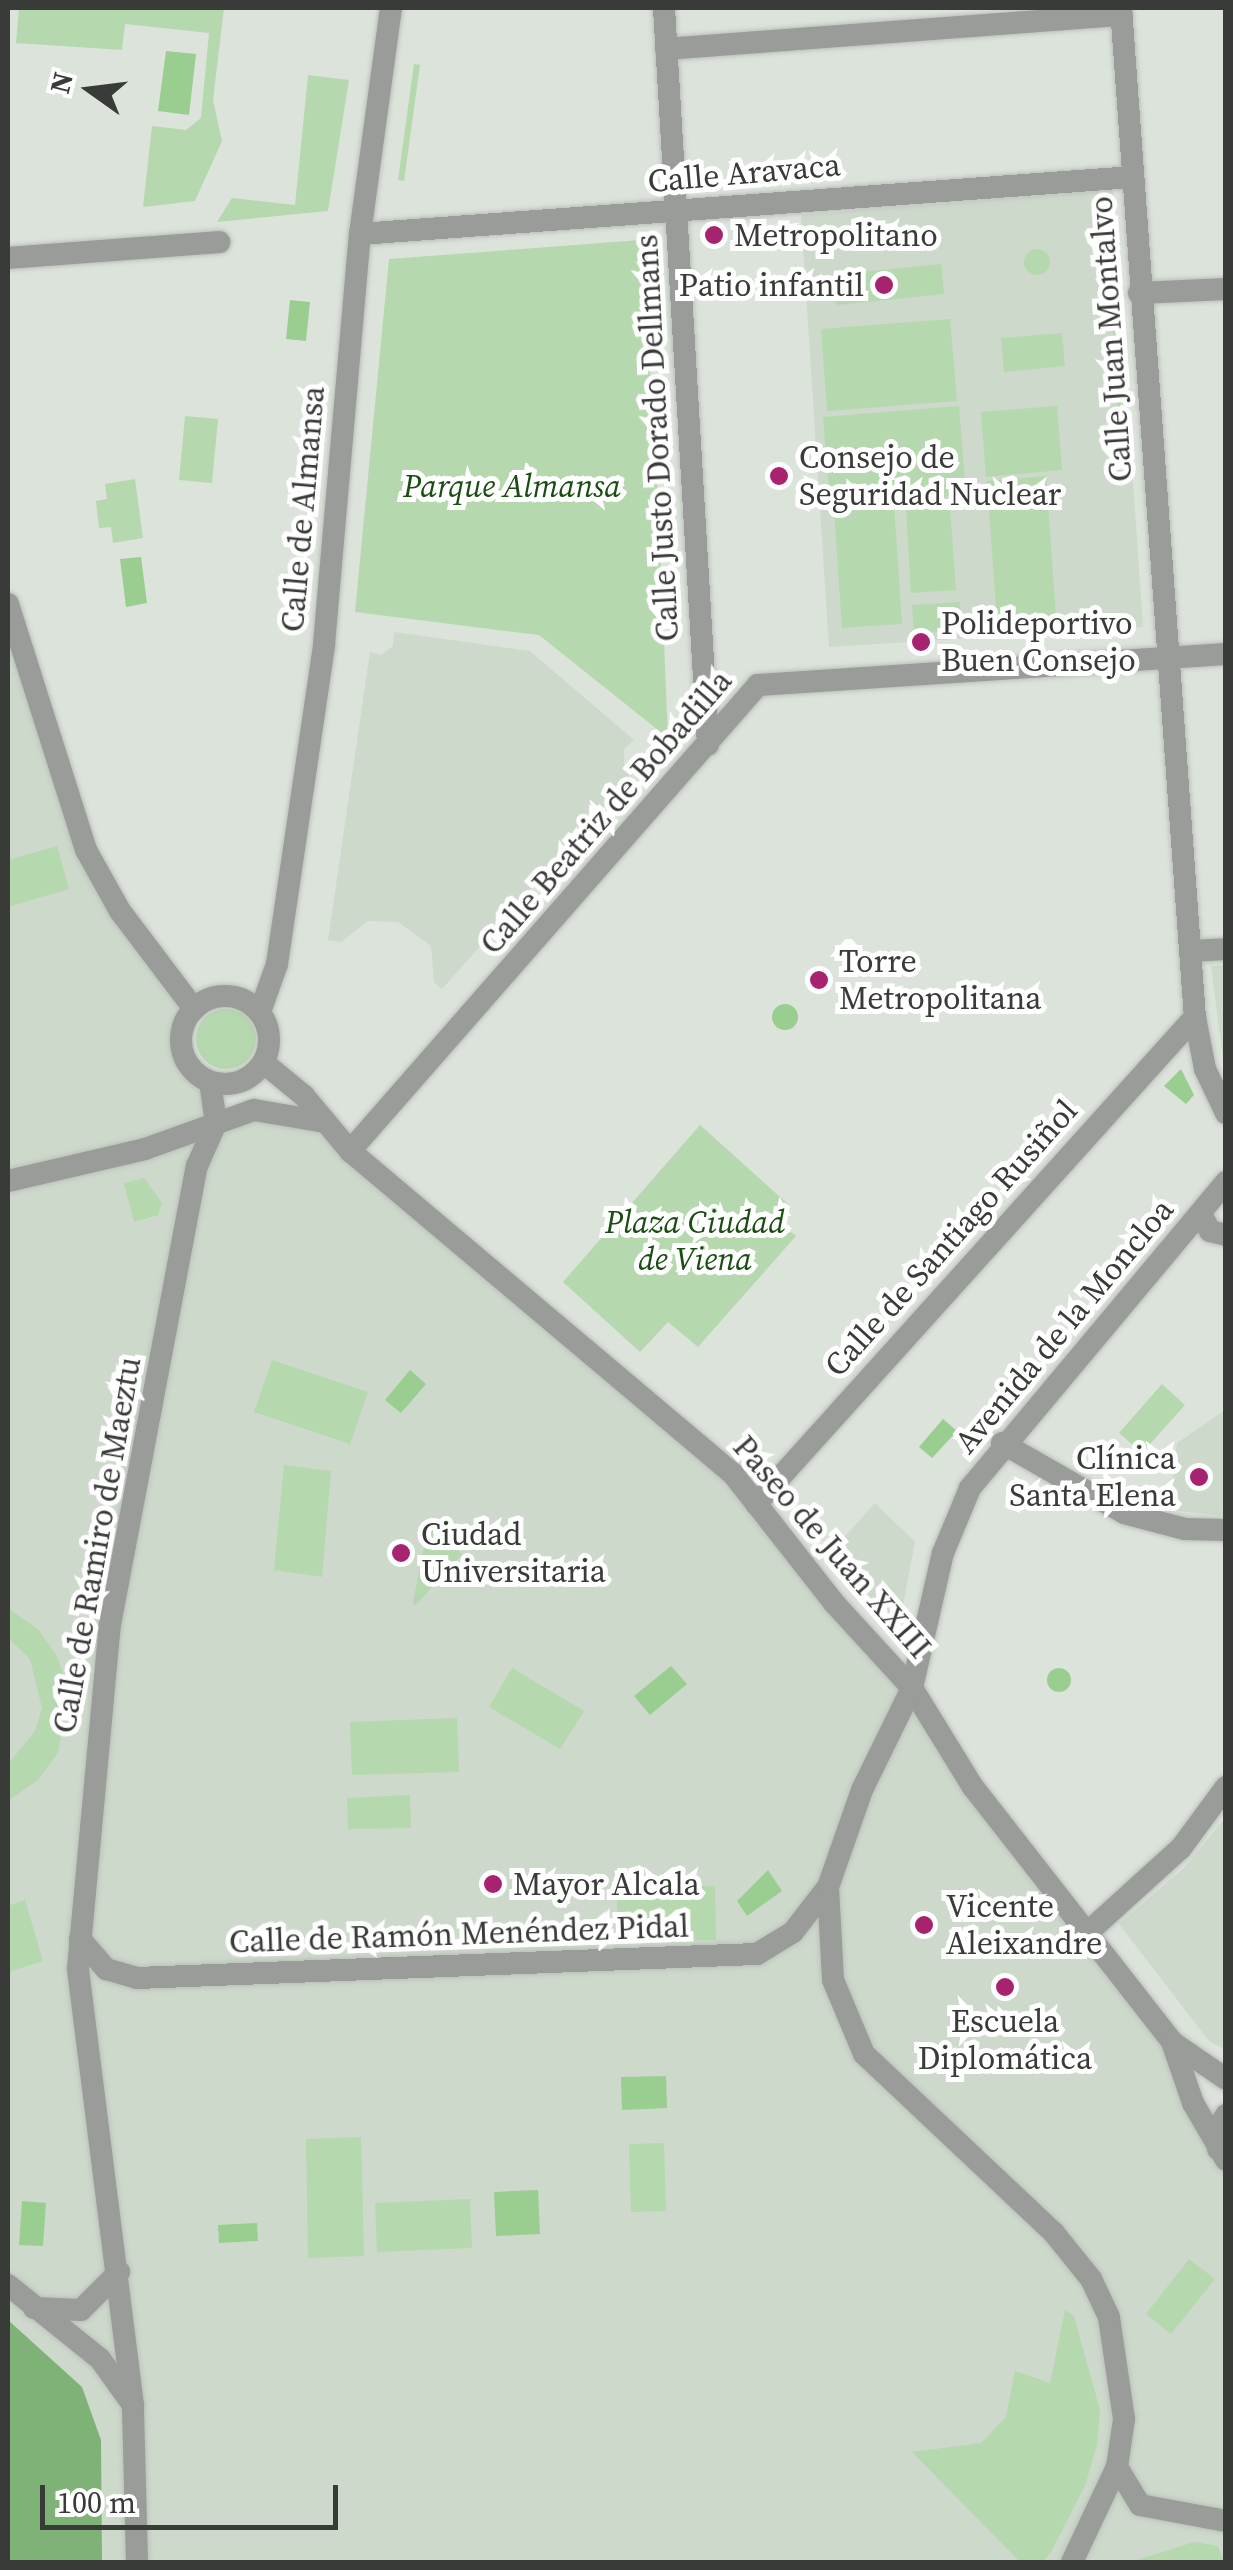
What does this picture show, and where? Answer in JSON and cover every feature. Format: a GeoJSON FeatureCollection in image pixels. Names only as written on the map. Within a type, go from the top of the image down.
{"type":"FeatureCollection","features":[{"type":"Feature","properties":{"kind":"street","name":"Calle de Almansa"},"geometry":{"type":"LineString","coordinates":[[260,1012],[277,964],[324,644],[360,234],[391,8]]}},
{"type":"Feature","properties":{"kind":"street","name":"Calle Justo Dorado Dellmans"},"geometry":{"type":"LineString","coordinates":[[664,8],[708,745]]}},
{"type":"Feature","properties":{"kind":"street"},"geometry":{"type":"LineString","coordinates":[[666,49],[1121,11]]}},
{"type":"Feature","properties":{"kind":"street","name":"Calle Juan Montalvo"},"geometry":{"type":"LineString","coordinates":[[1121,11],[1194,1017],[1205,1069],[1226,1113]]}},
{"type":"Feature","properties":{"kind":"street","name":"Calle Aravaca"},"geometry":{"type":"LineString","coordinates":[[360,234],[1132,177]]}},
{"type":"Feature","properties":{"kind":"street"},"geometry":{"type":"LineString","coordinates":[[8,258],[219,242]]}},
{"type":"Feature","properties":{"kind":"street"},"geometry":{"type":"LineString","coordinates":[[1140,293],[1226,289]]}},
{"type":"Feature","properties":{"kind":"street"},"geometry":{"type":"LineString","coordinates":[[8,604],[86,850],[120,912],[194,1009]]}},
{"type":"Feature","properties":{"kind":"street","name":"Calle Beatriz de Bobadilla"},"geometry":{"type":"LineString","coordinates":[[350,1151],[758,685],[1226,654]]}},
{"type":"Feature","properties":{"kind":"street"},"geometry":{"type":"LineString","coordinates":[[1190,951],[1226,948]]}},
{"type":"Feature","properties":{"kind":"street"},"geometry":{"type":"LineString","coordinates":[[220,996],[260,1012],[270,1037],[264,1062],[240,1082],[210,1082],[198,1075],[182,1050],[194,1009],[220,996]]}},
{"type":"Feature","properties":{"kind":"street","name":"Calle de Santiago Rusiñol"},"geometry":{"type":"LineString","coordinates":[[756,1504],[1194,1017]]}},
{"type":"Feature","properties":{"kind":"street","name":"Paseo de Juan XXIII"},"geometry":{"type":"LineString","coordinates":[[264,1062],[350,1151],[733,1474],[912,1688],[973,1787],[1172,2042]]}},
{"type":"Feature","properties":{"kind":"street"},"geometry":{"type":"LineString","coordinates":[[210,1082],[216,1122]]}},
{"type":"Feature","properties":{"kind":"street"},"geometry":{"type":"LineString","coordinates":[[8,1181],[145,1149],[216,1122],[274,1109],[325,1122]]}},
{"type":"Feature","properties":{"kind":"street","name":"Calle de Ramiro de Maeztu"},"geometry":{"type":"LineString","coordinates":[[137,2562],[133,2405],[82,2002],[80,1939],[110,1625],[197,1166],[216,1122]]}},
{"type":"Feature","properties":{"kind":"street"},"geometry":{"type":"LineString","coordinates":[[145,1149],[197,1166]]}},
{"type":"Feature","properties":{"kind":"street","name":"Avenida de la Moncloa"},"geometry":{"type":"LineString","coordinates":[[828,1887],[862,1790],[912,1688],[943,1552],[970,1488],[1002,1443],[1226,1182]]}},
{"type":"Feature","properties":{"kind":"street"},"geometry":{"type":"LineString","coordinates":[[1201,1214],[1210,1231],[1226,1235]]}},
{"type":"Feature","properties":{"kind":"street"},"geometry":{"type":"LineString","coordinates":[[1002,1443],[1124,1513],[1185,1529],[1226,1530]]}},
{"type":"Feature","properties":{"kind":"street"},"geometry":{"type":"LineString","coordinates":[[1086,1934],[1181,1848],[1226,1788]]}},
{"type":"Feature","properties":{"kind":"street"},"geometry":{"type":"LineString","coordinates":[[828,1887],[833,1980],[864,2054],[1054,2233],[1091,2279],[1109,2317],[1120,2369],[1124,2419],[1117,2467],[1072,2562]]}},
{"type":"Feature","properties":{"kind":"street","name":"Calle de Ramón Menéndez Pidal"},"geometry":{"type":"LineString","coordinates":[[80,1939],[106,1970],[137,1978],[757,1954],[793,1932],[828,1887]]}},
{"type":"Feature","properties":{"kind":"street"},"geometry":{"type":"LineString","coordinates":[[1172,2042],[1226,2079]]}},
{"type":"Feature","properties":{"kind":"street"},"geometry":{"type":"LineString","coordinates":[[1172,2042],[1222,2154]]}},
{"type":"Feature","properties":{"kind":"street"},"geometry":{"type":"LineString","coordinates":[[1222,2154],[1217,2129],[1226,2115]]}},
{"type":"Feature","properties":{"kind":"street"},"geometry":{"type":"LineString","coordinates":[[34,2308],[80,2310],[119,2272]]}},
{"type":"Feature","properties":{"kind":"street"},"geometry":{"type":"LineString","coordinates":[[8,2285],[100,2359],[133,2405]]}},
{"type":"Feature","properties":{"kind":"street"},"geometry":{"type":"LineString","coordinates":[[1117,2467],[1140,2505],[1226,2521]]}},
{"type":"Feature","properties":{"kind":"shaded area"},"geometry":{"type":"Polygon","coordinates":[[[166,51],[196,54],[189,115],[158,111],[166,51]]]}},
{"type":"Feature","properties":{"kind":"shaded area"},"geometry":{"type":"Polygon","coordinates":[[[1113,190],[1143,627],[829,647],[801,215],[1113,190]]]}},
{"type":"Feature","properties":{"kind":"shaded area"},"geometry":{"type":"Polygon","coordinates":[[[290,300],[310,302],[306,341],[286,339],[290,300]]]}},
{"type":"Feature","properties":{"kind":"shaded area"},"geometry":{"type":"Polygon","coordinates":[[[141,557],[147,603],[126,607],[120,559],[141,557]]]}},
{"type":"Feature","properties":{"kind":"shaded area","name":"Ciudad Universitaria"},"geometry":{"type":"Polygon","coordinates":[[[8,604],[86,850],[194,1009],[182,1050],[210,1082],[216,1122],[240,1115],[325,1122],[733,1474],[1172,2042],[1225,2160],[1225,2562],[8,2562],[8,604]]]}},
{"type":"Feature","properties":{"kind":"shaded area"},"geometry":{"type":"Polygon","coordinates":[[[394,632],[530,651],[634,740],[624,749],[624,764],[634,773],[442,989],[434,982],[431,946],[398,922],[368,921],[341,942],[328,940],[370,652],[381,655],[393,646],[394,632]]]}},
{"type":"Feature","properties":{"kind":"shaded area"},"geometry":{"type":"Polygon","coordinates":[[[1226,965],[1225,1074],[1211,966],[1226,965]]]}},
{"type":"Feature","properties":{"kind":"shaded area"},"geometry":{"type":"Polygon","coordinates":[[[785,1004],[794,1008],[798,1017],[794,1026],[785,1030],[776,1026],[772,1017],[776,1008],[785,1004]]]}},
{"type":"Feature","properties":{"kind":"shaded area"},"geometry":{"type":"Polygon","coordinates":[[[1181,1069],[1194,1095],[1186,1104],[1164,1086],[1181,1069]]]}},
{"type":"Feature","properties":{"kind":"shaded area"},"geometry":{"type":"Polygon","coordinates":[[[410,1370],[426,1384],[401,1413],[385,1400],[410,1370]]]}},
{"type":"Feature","properties":{"kind":"shaded area","name":"Clínica Santa Elena"},"geometry":{"type":"Polygon","coordinates":[[[1225,1410],[1225,1516],[1169,1510],[1177,1443],[1225,1410]]]}},
{"type":"Feature","properties":{"kind":"shaded area"},"geometry":{"type":"Polygon","coordinates":[[[943,1419],[957,1431],[932,1458],[919,1447],[943,1419]]]}},
{"type":"Feature","properties":{"kind":"shaded area"},"geometry":{"type":"Polygon","coordinates":[[[875,1503],[915,1542],[901,1615],[893,1624],[886,1623],[831,1552],[875,1503]]]}},
{"type":"Feature","properties":{"kind":"shaded area"},"geometry":{"type":"Polygon","coordinates":[[[671,1666],[687,1684],[650,1715],[634,1696],[671,1666]]]}},
{"type":"Feature","properties":{"kind":"shaded area"},"geometry":{"type":"Polygon","coordinates":[[[1059,1668],[1071,1680],[1059,1692],[1047,1680],[1059,1668]]]}},
{"type":"Feature","properties":{"kind":"shaded area"},"geometry":{"type":"Polygon","coordinates":[[[1225,1818],[1225,2049],[1209,2041],[1119,1924],[1185,1867],[1225,1818]]]}},
{"type":"Feature","properties":{"kind":"shaded area"},"geometry":{"type":"Polygon","coordinates":[[[768,1870],[782,1891],[747,1916],[737,1901],[768,1870]]]}},
{"type":"Feature","properties":{"kind":"shaded area"},"geometry":{"type":"Polygon","coordinates":[[[666,2076],[667,2108],[622,2110],[621,2077],[666,2076]]]}},
{"type":"Feature","properties":{"kind":"shaded area"},"geometry":{"type":"Polygon","coordinates":[[[538,2190],[540,2234],[496,2236],[494,2192],[538,2190]]]}},
{"type":"Feature","properties":{"kind":"shaded area"},"geometry":{"type":"Polygon","coordinates":[[[22,2201],[46,2203],[43,2246],[19,2245],[22,2201]]]}},
{"type":"Feature","properties":{"kind":"shaded area"},"geometry":{"type":"Polygon","coordinates":[[[257,2223],[258,2241],[219,2243],[218,2225],[257,2223]]]}},
{"type":"Feature","properties":{"kind":"shaded area"},"geometry":{"type":"Polygon","coordinates":[[[8,2320],[82,2387],[101,2440],[102,2562],[8,2562],[8,2320]]]}},
{"type":"Feature","properties":{"kind":"green space"},"geometry":{"type":"Polygon","coordinates":[[[19,8],[224,8],[213,100],[222,141],[195,201],[143,207],[152,126],[186,130],[201,118],[209,33],[125,24],[122,50],[16,43],[19,8]]]}},
{"type":"Feature","properties":{"kind":"green space"},"geometry":{"type":"Polygon","coordinates":[[[414,64],[420,65],[404,181],[398,180],[414,64]]]}},
{"type":"Feature","properties":{"kind":"green space"},"geometry":{"type":"Polygon","coordinates":[[[308,75],[349,80],[328,211],[217,222],[232,198],[295,205],[308,75]]]}},
{"type":"Feature","properties":{"kind":"green space"},"geometry":{"type":"Polygon","coordinates":[[[1110,194],[1117,271],[1108,272],[1101,195],[1110,194]]]}},
{"type":"Feature","properties":{"kind":"green space","name":"Parque Almansa"},"geometry":{"type":"Polygon","coordinates":[[[641,240],[656,454],[668,738],[539,635],[355,612],[389,259],[641,240]]]}},
{"type":"Feature","properties":{"kind":"green space"},"geometry":{"type":"Polygon","coordinates":[[[1037,249],[1046,253],[1050,262],[1046,271],[1037,275],[1028,271],[1024,262],[1028,253],[1037,249]]]}},
{"type":"Feature","properties":{"kind":"green space","name":"Patio infantil"},"geometry":{"type":"Polygon","coordinates":[[[941,264],[944,294],[838,305],[826,295],[824,276],[941,264]]]}},
{"type":"Feature","properties":{"kind":"green space"},"geometry":{"type":"Polygon","coordinates":[[[1119,315],[1123,373],[1116,374],[1112,316],[1119,315]]]}},
{"type":"Feature","properties":{"kind":"green space"},"geometry":{"type":"Polygon","coordinates":[[[950,319],[957,401],[827,411],[821,329],[950,319]]]}},
{"type":"Feature","properties":{"kind":"green space"},"geometry":{"type":"Polygon","coordinates":[[[1062,333],[1065,366],[1004,372],[1001,338],[1062,333]]]}},
{"type":"Feature","properties":{"kind":"green space"},"geometry":{"type":"Polygon","coordinates":[[[1117,402],[1125,402],[1129,460],[1120,460],[1117,402]]]}},
{"type":"Feature","properties":{"kind":"green space"},"geometry":{"type":"Polygon","coordinates":[[[959,406],[966,495],[830,505],[823,417],[959,406]]]}},
{"type":"Feature","properties":{"kind":"green space"},"geometry":{"type":"Polygon","coordinates":[[[1057,406],[1062,470],[986,477],[981,412],[1057,406]]]}},
{"type":"Feature","properties":{"kind":"green space"},"geometry":{"type":"Polygon","coordinates":[[[185,416],[218,419],[212,483],[179,480],[185,416]]]}},
{"type":"Feature","properties":{"kind":"green space"},"geometry":{"type":"Polygon","coordinates":[[[1046,476],[1056,617],[997,621],[987,481],[1046,476]]]}},
{"type":"Feature","properties":{"kind":"green space"},"geometry":{"type":"Polygon","coordinates":[[[135,479],[143,538],[113,543],[111,527],[99,528],[96,501],[107,499],[105,484],[135,479]]]}},
{"type":"Feature","properties":{"kind":"green space"},"geometry":{"type":"Polygon","coordinates":[[[894,505],[902,624],[842,628],[834,509],[894,505]]]}},
{"type":"Feature","properties":{"kind":"green space"},"geometry":{"type":"Polygon","coordinates":[[[950,507],[956,590],[911,593],[906,509],[950,507]]]}},
{"type":"Feature","properties":{"kind":"green space"},"geometry":{"type":"Polygon","coordinates":[[[960,602],[962,630],[914,633],[912,605],[960,602]]]}},
{"type":"Feature","properties":{"kind":"green space"},"geometry":{"type":"Polygon","coordinates":[[[57,846],[69,889],[8,907],[8,860],[57,846]]]}},
{"type":"Feature","properties":{"kind":"green space"},"geometry":{"type":"Polygon","coordinates":[[[226,1009],[247,1018],[256,1039],[247,1060],[226,1069],[205,1060],[196,1039],[205,1018],[226,1009]]]}},
{"type":"Feature","properties":{"kind":"green space","name":"Plaza Ciudad de Viena"},"geometry":{"type":"Polygon","coordinates":[[[700,1125],[790,1206],[777,1221],[796,1236],[698,1347],[668,1322],[640,1352],[563,1282],[700,1125]]]}},
{"type":"Feature","properties":{"kind":"green space"},"geometry":{"type":"Polygon","coordinates":[[[144,1178],[162,1203],[158,1215],[134,1222],[124,1183],[144,1178]]]}},
{"type":"Feature","properties":{"kind":"green space"},"geometry":{"type":"Polygon","coordinates":[[[272,1360],[368,1392],[350,1444],[254,1412],[272,1360]]]}},
{"type":"Feature","properties":{"kind":"green space"},"geometry":{"type":"Polygon","coordinates":[[[1162,1384],[1185,1405],[1142,1453],[1119,1433],[1162,1384]]]}},
{"type":"Feature","properties":{"kind":"green space"},"geometry":{"type":"Polygon","coordinates":[[[284,1465],[331,1471],[322,1577],[274,1570],[284,1465]]]}},
{"type":"Feature","properties":{"kind":"green space"},"geometry":{"type":"Polygon","coordinates":[[[428,1526],[462,1554],[415,1606],[413,1602],[428,1526]]]}},
{"type":"Feature","properties":{"kind":"green space"},"geometry":{"type":"Polygon","coordinates":[[[8,1608],[38,1629],[57,1656],[68,1688],[58,1753],[38,1780],[8,1801],[8,1764],[35,1731],[42,1708],[30,1659],[8,1638],[8,1608]]]}},
{"type":"Feature","properties":{"kind":"green space"},"geometry":{"type":"Polygon","coordinates":[[[512,1668],[584,1711],[560,1749],[489,1707],[512,1668]]]}},
{"type":"Feature","properties":{"kind":"green space"},"geometry":{"type":"Polygon","coordinates":[[[457,1718],[459,1772],[352,1775],[350,1722],[457,1718]]]}},
{"type":"Feature","properties":{"kind":"green space"},"geometry":{"type":"Polygon","coordinates":[[[410,1795],[411,1828],[348,1829],[347,1798],[410,1795]]]}},
{"type":"Feature","properties":{"kind":"green space"},"geometry":{"type":"Polygon","coordinates":[[[715,1886],[716,1940],[618,1942],[617,1888],[715,1886]]]}},
{"type":"Feature","properties":{"kind":"green space"},"geometry":{"type":"Polygon","coordinates":[[[25,1900],[43,1961],[8,1972],[8,1906],[25,1900]]]}},
{"type":"Feature","properties":{"kind":"green space"},"geometry":{"type":"Polygon","coordinates":[[[361,2137],[364,2256],[308,2258],[306,2139],[361,2137]]]}},
{"type":"Feature","properties":{"kind":"green space"},"geometry":{"type":"Polygon","coordinates":[[[664,2143],[666,2211],[631,2212],[629,2144],[664,2143]]]}},
{"type":"Feature","properties":{"kind":"green space"},"geometry":{"type":"Polygon","coordinates":[[[470,2199],[472,2248],[377,2252],[375,2203],[470,2199]]]}},
{"type":"Feature","properties":{"kind":"green space"},"geometry":{"type":"Polygon","coordinates":[[[1189,2259],[1215,2279],[1171,2334],[1146,2314],[1189,2259]]]}},
{"type":"Feature","properties":{"kind":"green space"},"geometry":{"type":"Polygon","coordinates":[[[1065,2310],[1074,2316],[1100,2410],[1097,2445],[1085,2486],[1051,2552],[1043,2562],[1020,2562],[912,2452],[981,2443],[1006,2417],[1015,2371],[1050,2383],[1065,2310]]]}},
{"type":"Feature","properties":{"kind":"green space"},"geometry":{"type":"Polygon","coordinates":[[[1194,2542],[1218,2546],[1225,2562],[1131,2562],[1194,2542]]]}},
{"type":"Feature","properties":{"kind":"place","name":"Metropolitano"},"geometry":{"type":"Point","coordinates":[714,235]}},
{"type":"Feature","properties":{"kind":"place","name":"Patio infantil"},"geometry":{"type":"Point","coordinates":[884,285]}},
{"type":"Feature","properties":{"kind":"place","name":"Consejo de Seguridad Nuclear"},"geometry":{"type":"Point","coordinates":[779,476]}},
{"type":"Feature","properties":{"kind":"place","name":"Polideportivo Buen Consejo"},"geometry":{"type":"Point","coordinates":[921,642]}},
{"type":"Feature","properties":{"kind":"place","name":"Torre Metropolitana"},"geometry":{"type":"Point","coordinates":[819,980]}},
{"type":"Feature","properties":{"kind":"place","name":"Clínica Santa Elena"},"geometry":{"type":"Point","coordinates":[1199,1477]}},
{"type":"Feature","properties":{"kind":"place","name":"Ciudad Universitaria"},"geometry":{"type":"Point","coordinates":[401,1553]}},
{"type":"Feature","properties":{"kind":"place","name":"Mayor Alcala"},"geometry":{"type":"Point","coordinates":[493,1884]}},
{"type":"Feature","properties":{"kind":"place","name":"Vicente Aleixandre"},"geometry":{"type":"Point","coordinates":[924,1925]}},
{"type":"Feature","properties":{"kind":"place","name":"Escuela Diplomática"},"geometry":{"type":"Point","coordinates":[1005,1987]}}]}
